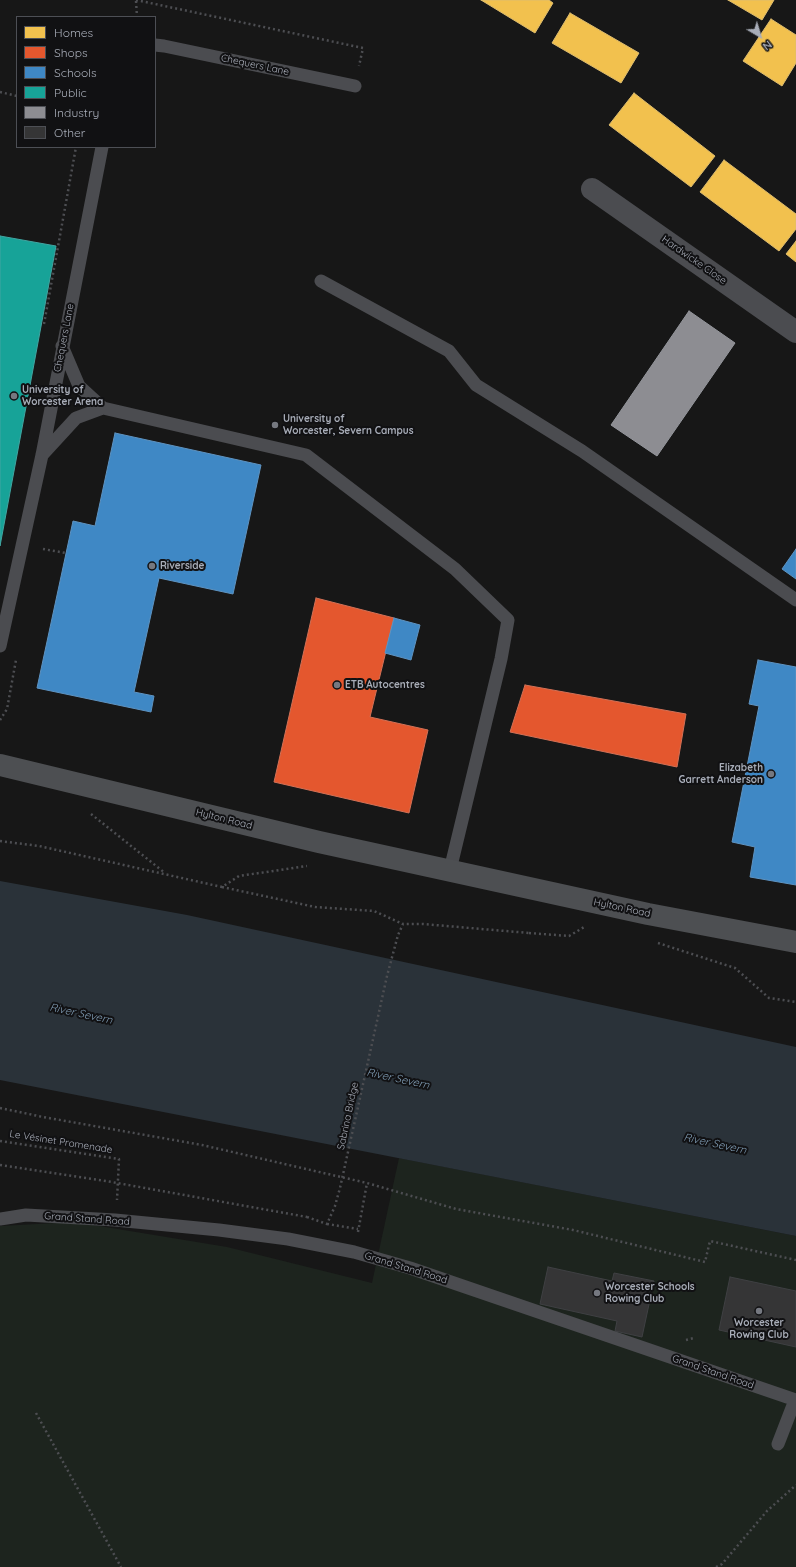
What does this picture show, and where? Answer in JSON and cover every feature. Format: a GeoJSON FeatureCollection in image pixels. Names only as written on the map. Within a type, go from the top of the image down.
{"type":"FeatureCollection","features":[{"type":"Feature","properties":{"kind":"main road","name":"Hylton Road"},"geometry":{"type":"LineString","coordinates":[[0,765],[319,842],[648,914],[796,942]]}},
{"type":"Feature","properties":{"kind":"street","name":"Hardwicke Close"},"geometry":{"type":"LineString","coordinates":[[592,189],[796,332]]}},
{"type":"Feature","properties":{"kind":"lane","name":"Chequers Lane"},"geometry":{"type":"LineString","coordinates":[[156,46],[196,52],[355,86]]}},
{"type":"Feature","properties":{"kind":"lane","name":"Chequers Lane"},"geometry":{"type":"LineString","coordinates":[[0,646],[42,455],[102,148]]}},
{"type":"Feature","properties":{"kind":"lane"},"geometry":{"type":"LineString","coordinates":[[321,281],[449,351],[476,385],[582,451],[796,600]]}},
{"type":"Feature","properties":{"kind":"lane"},"geometry":{"type":"LineString","coordinates":[[64,340],[79,386],[103,408],[306,455],[455,569],[508,620],[501,659],[450,870]]}},
{"type":"Feature","properties":{"kind":"lane"},"geometry":{"type":"LineString","coordinates":[[42,455],[76,418],[103,408]]}},
{"type":"Feature","properties":{"kind":"lane","name":"Grand Stand Road"},"geometry":{"type":"LineString","coordinates":[[0,1219],[26,1215],[115,1220],[219,1230],[288,1239],[354,1252],[410,1268],[796,1400]]}},
{"type":"Feature","properties":{"kind":"lane"},"geometry":{"type":"LineString","coordinates":[[778,1444],[796,1400]]}},
{"type":"Feature","properties":{"kind":"path"},"geometry":{"type":"LineString","coordinates":[[137,16],[136,0],[363,48],[355,86]]}},
{"type":"Feature","properties":{"kind":"path"},"geometry":{"type":"LineString","coordinates":[[0,92],[16,96]]}},
{"type":"Feature","properties":{"kind":"path"},"geometry":{"type":"LineString","coordinates":[[43,331],[76,148]]}},
{"type":"Feature","properties":{"kind":"path"},"geometry":{"type":"LineString","coordinates":[[87,785],[83,808],[166,874]]}},
{"type":"Feature","properties":{"kind":"path"},"geometry":{"type":"LineString","coordinates":[[0,840],[39,846],[315,907],[374,911],[403,924],[423,924],[569,936],[588,925]]}},
{"type":"Feature","properties":{"kind":"path"},"geometry":{"type":"LineString","coordinates":[[222,887],[239,876],[313,866]]}},
{"type":"Feature","properties":{"kind":"path","name":"Sabrina Bridge"},"geometry":{"type":"LineString","coordinates":[[328,1224],[340,1188],[386,976],[398,935],[403,924]]}},
{"type":"Feature","properties":{"kind":"path"},"geometry":{"type":"LineString","coordinates":[[652,941],[735,968],[769,998],[796,1002]]}},
{"type":"Feature","properties":{"kind":"path"},"geometry":{"type":"LineString","coordinates":[[0,1108],[42,1117],[202,1145],[367,1183],[456,1209],[573,1230],[705,1262],[710,1241],[796,1260]]}},
{"type":"Feature","properties":{"kind":"path","name":"Le Vésinet Promenade"},"geometry":{"type":"LineString","coordinates":[[0,1141],[119,1159],[118,1183]]}},
{"type":"Feature","properties":{"kind":"path"},"geometry":{"type":"LineString","coordinates":[[0,1165],[118,1183],[307,1217],[328,1224],[358,1229],[367,1183]]}},
{"type":"Feature","properties":{"kind":"path"},"geometry":{"type":"LineString","coordinates":[[36,1413],[121,1567]]}},
{"type":"Feature","properties":{"kind":"path"},"geometry":{"type":"LineString","coordinates":[[716,1567],[722,1564],[767,1511],[796,1485]]}},
{"type":"Feature","properties":{"kind":"shaded area"},"geometry":{"type":"Polygon","coordinates":[[[399,1158],[796,1236],[796,1567],[0,1567],[0,1226],[75,1222],[227,1247],[372,1283],[399,1158]]]}},
{"type":"Feature","properties":{"kind":"water","name":"River Severn"},"geometry":{"type":"Polygon","coordinates":[[[0,881],[187,915],[796,1047],[796,1236],[0,1080],[0,881]]]}},
{"type":"Feature","properties":{"kind":"building: Homes"},"geometry":{"type":"Polygon","coordinates":[[[481,0],[549,0],[553,3],[535,33],[481,0]]]}},
{"type":"Feature","properties":{"kind":"building: Homes"},"geometry":{"type":"Polygon","coordinates":[[[728,0],[774,0],[762,20],[728,0]]]}},
{"type":"Feature","properties":{"kind":"building: Homes"},"geometry":{"type":"Polygon","coordinates":[[[570,13],[639,53],[621,83],[552,43],[570,13]]]}},
{"type":"Feature","properties":{"kind":"building: Homes"},"geometry":{"type":"Polygon","coordinates":[[[771,19],[796,35],[796,63],[782,86],[743,61],[771,19]]]}},
{"type":"Feature","properties":{"kind":"building: Homes"},"geometry":{"type":"Polygon","coordinates":[[[634,93],[715,156],[691,187],[609,125],[634,93]]]}},
{"type":"Feature","properties":{"kind":"building: Homes"},"geometry":{"type":"Polygon","coordinates":[[[724,160],[796,214],[796,229],[779,251],[700,192],[724,160]]]}},
{"type":"Feature","properties":{"kind":"building: Homes"},"geometry":{"type":"Polygon","coordinates":[[[796,241],[796,262],[786,254],[796,241]]]}},
{"type":"Feature","properties":{"kind":"building: Shops","name":"ETB Autocentres"},"geometry":{"type":"Polygon","coordinates":[[[316,598],[394,618],[370,717],[428,730],[409,813],[274,782],[316,598]]]}},
{"type":"Feature","properties":{"kind":"building: Shops"},"geometry":{"type":"Polygon","coordinates":[[[525,685],[686,714],[677,767],[510,732],[525,685]]]}},
{"type":"Feature","properties":{"kind":"building: Schools","name":"Riverside"},"geometry":{"type":"Polygon","coordinates":[[[115,433],[261,465],[233,594],[159,578],[134,692],[154,696],[151,712],[37,688],[73,521],[95,526],[115,433]]]}},
{"type":"Feature","properties":{"kind":"building: Schools"},"geometry":{"type":"Polygon","coordinates":[[[796,549],[796,579],[782,569],[796,549]]]}},
{"type":"Feature","properties":{"kind":"building: Schools"},"geometry":{"type":"Polygon","coordinates":[[[394,618],[420,625],[411,660],[385,653],[394,618]]]}},
{"type":"Feature","properties":{"kind":"building: Schools","name":"Elizabeth Garrett Anderson"},"geometry":{"type":"Polygon","coordinates":[[[758,660],[796,667],[796,885],[750,877],[755,847],[732,842],[759,706],[749,704],[758,660]]]}},
{"type":"Feature","properties":{"kind":"building: Public","name":"University of Worcester Arena"},"geometry":{"type":"Polygon","coordinates":[[[0,236],[56,246],[0,546],[0,236]]]}},
{"type":"Feature","properties":{"kind":"building: Industry"},"geometry":{"type":"Polygon","coordinates":[[[689,311],[735,343],[657,456],[611,425],[689,311]]]}},
{"type":"Feature","properties":{"kind":"building: Other","name":"Worcester Schools Rowing Club"},"geometry":{"type":"Polygon","coordinates":[[[548,1267],[612,1281],[614,1273],[654,1281],[642,1337],[615,1331],[617,1321],[540,1304],[548,1267]]]}},
{"type":"Feature","properties":{"kind":"building: Other","name":"Worcester Rowing Club"},"geometry":{"type":"Polygon","coordinates":[[[730,1277],[796,1291],[796,1347],[719,1330],[730,1277]]]}},
{"type":"Feature","properties":{"kind":"place","name":"University of Worcester Arena"},"geometry":{"type":"Point","coordinates":[14,396]}},
{"type":"Feature","properties":{"kind":"place","name":"University of Worcester, Severn Campus"},"geometry":{"type":"Point","coordinates":[275,425]}},
{"type":"Feature","properties":{"kind":"place","name":"Riverside"},"geometry":{"type":"Point","coordinates":[152,566]}},
{"type":"Feature","properties":{"kind":"place","name":"ETB Autocentres"},"geometry":{"type":"Point","coordinates":[337,685]}},
{"type":"Feature","properties":{"kind":"place","name":"Elizabeth Garrett Anderson"},"geometry":{"type":"Point","coordinates":[771,774]}},
{"type":"Feature","properties":{"kind":"place","name":"Worcester Schools Rowing Club"},"geometry":{"type":"Point","coordinates":[597,1293]}},
{"type":"Feature","properties":{"kind":"place","name":"Worcester Rowing Club"},"geometry":{"type":"Point","coordinates":[759,1311]}}]}
